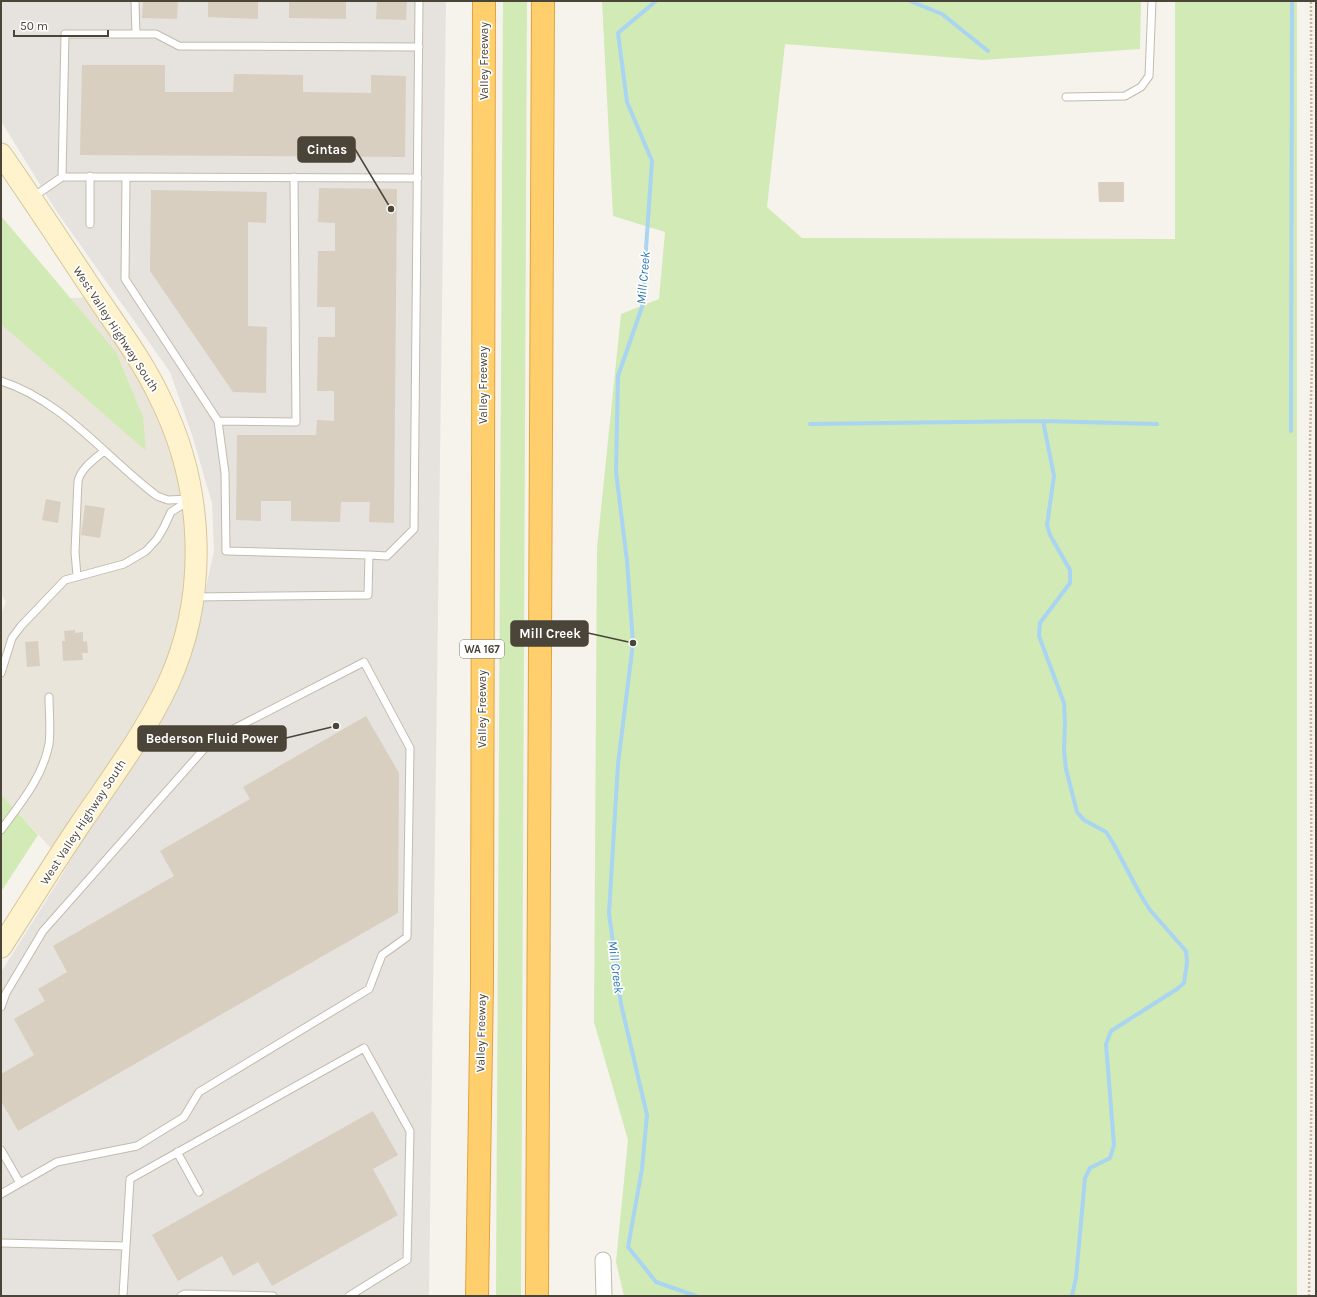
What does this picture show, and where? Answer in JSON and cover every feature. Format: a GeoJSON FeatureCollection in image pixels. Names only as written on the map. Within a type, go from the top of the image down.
{"type":"FeatureCollection","features":[{"type":"Feature","properties":{"kind":"highway","name":"Valley Freeway"},"geometry":{"type":"LineString","coordinates":[[477,1296],[482,982],[484,1]]}},
{"type":"Feature","properties":{"kind":"highway"},"geometry":{"type":"LineString","coordinates":[[537,1296],[543,1]]}},
{"type":"Feature","properties":{"kind":"main road","name":"West Valley Highway South"},"geometry":{"type":"LineString","coordinates":[[1,154],[138,358],[153,382],[169,415],[186,466],[195,527],[196,562],[193,597],[185,634],[174,668],[161,698],[142,733],[58,856],[1,947]]}},
{"type":"Feature","properties":{"kind":"street"},"geometry":{"type":"LineString","coordinates":[[603,1260],[604,1296]]}},
{"type":"Feature","properties":{"kind":"lane"},"geometry":{"type":"LineString","coordinates":[[135,1],[136,34]]}},
{"type":"Feature","properties":{"kind":"lane"},"geometry":{"type":"LineString","coordinates":[[126,176],[126,279],[218,422],[225,474],[226,551],[387,556],[414,529],[419,1]]}},
{"type":"Feature","properties":{"kind":"lane"},"geometry":{"type":"LineString","coordinates":[[1066,97],[1126,96],[1141,87],[1149,76],[1152,1]]}},
{"type":"Feature","properties":{"kind":"lane"},"geometry":{"type":"LineString","coordinates":[[62,176],[65,34],[156,34],[179,46],[419,47]]}},
{"type":"Feature","properties":{"kind":"lane"},"geometry":{"type":"LineString","coordinates":[[31,198],[62,176],[418,178]]}},
{"type":"Feature","properties":{"kind":"lane"},"geometry":{"type":"LineString","coordinates":[[90,176],[90,224]]}},
{"type":"Feature","properties":{"kind":"lane"},"geometry":{"type":"LineString","coordinates":[[218,422],[296,422],[294,177]]}},
{"type":"Feature","properties":{"kind":"lane"},"geometry":{"type":"LineString","coordinates":[[1,381],[17,386],[38,396],[68,419],[157,496],[168,500],[192,499]]}},
{"type":"Feature","properties":{"kind":"lane"},"geometry":{"type":"LineString","coordinates":[[77,576],[75,552],[78,481],[83,470],[104,451]]}},
{"type":"Feature","properties":{"kind":"lane"},"geometry":{"type":"LineString","coordinates":[[1,673],[12,638],[21,626],[65,580],[124,564],[146,552],[156,539],[171,512],[192,499]]}},
{"type":"Feature","properties":{"kind":"lane"},"geometry":{"type":"LineString","coordinates":[[193,597],[368,595],[369,555]]}},
{"type":"Feature","properties":{"kind":"lane"},"geometry":{"type":"LineString","coordinates":[[1,1007],[6,993],[43,931],[212,740],[364,662],[410,748],[407,937],[382,955],[369,989],[199,1092],[184,1118],[137,1146],[57,1162],[1,1194]]}},
{"type":"Feature","properties":{"kind":"lane"},"geometry":{"type":"LineString","coordinates":[[1,830],[33,786],[43,766],[49,743],[49,697]]}},
{"type":"Feature","properties":{"kind":"lane"},"geometry":{"type":"LineString","coordinates":[[123,1296],[130,1179],[364,1048],[410,1131],[407,1260],[348,1296]]}},
{"type":"Feature","properties":{"kind":"lane"},"geometry":{"type":"LineString","coordinates":[[1,1150],[20,1183]]}},
{"type":"Feature","properties":{"kind":"lane"},"geometry":{"type":"LineString","coordinates":[[177,1152],[199,1192]]}},
{"type":"Feature","properties":{"kind":"lane"},"geometry":{"type":"LineString","coordinates":[[1,1243],[126,1246]]}},
{"type":"Feature","properties":{"kind":"lane"},"geometry":{"type":"LineString","coordinates":[[181,1296],[185,1294],[273,1296]]}},
{"type":"Feature","properties":{"kind":"path"},"geometry":{"type":"LineString","coordinates":[[1309,1296],[1312,1051],[1310,451],[1312,360],[1311,1]]}},
{"type":"Feature","properties":{"kind":"shaded area"},"geometry":{"type":"Polygon","coordinates":[[[1,1],[446,1],[429,1296],[1,1296],[1,972],[59,880],[191,655],[214,551],[212,503],[192,435],[170,372],[55,209],[1,121],[1,1]]]}},
{"type":"Feature","properties":{"kind":"shaded area"},"geometry":{"type":"Polygon","coordinates":[[[97,297],[153,382],[195,527],[180,651],[58,856],[1,794],[1,615],[6,602],[1,594],[1,301],[97,297]]]}},
{"type":"Feature","properties":{"kind":"green space"},"geometry":{"type":"Polygon","coordinates":[[[503,1],[527,1],[521,1296],[496,1296],[503,1]]]}},
{"type":"Feature","properties":{"kind":"green space"},"geometry":{"type":"Polygon","coordinates":[[[602,1],[1141,1],[1140,49],[983,60],[785,44],[767,207],[802,238],[1175,239],[1175,1],[1297,1],[1297,1296],[624,1296],[616,1262],[628,1140],[594,1022],[597,548],[621,314],[659,299],[665,232],[613,216],[602,1]]]}},
{"type":"Feature","properties":{"kind":"green space"},"geometry":{"type":"Polygon","coordinates":[[[1,216],[116,352],[143,417],[146,451],[1,324],[1,216]]]}},
{"type":"Feature","properties":{"kind":"green space"},"geometry":{"type":"Polygon","coordinates":[[[1,794],[38,835],[1,892],[1,794]]]}},
{"type":"Feature","properties":{"kind":"building"},"geometry":{"type":"Polygon","coordinates":[[[143,1],[178,1],[177,19],[142,18],[143,1]]]}},
{"type":"Feature","properties":{"kind":"building"},"geometry":{"type":"Polygon","coordinates":[[[208,1],[258,1],[258,19],[208,17],[208,1]]]}},
{"type":"Feature","properties":{"kind":"building"},"geometry":{"type":"Polygon","coordinates":[[[289,1],[346,1],[346,19],[289,18],[289,1]]]}},
{"type":"Feature","properties":{"kind":"building"},"geometry":{"type":"Polygon","coordinates":[[[377,1],[407,1],[406,20],[376,19],[377,1]]]}},
{"type":"Feature","properties":{"kind":"building"},"geometry":{"type":"Polygon","coordinates":[[[82,65],[165,65],[165,92],[233,92],[234,74],[303,75],[303,92],[371,93],[371,75],[406,76],[405,157],[80,155],[82,65]]]}},
{"type":"Feature","properties":{"kind":"building"},"geometry":{"type":"Polygon","coordinates":[[[1098,182],[1124,182],[1124,202],[1099,202],[1098,182]]]}},
{"type":"Feature","properties":{"kind":"building"},"geometry":{"type":"Polygon","coordinates":[[[319,188],[397,189],[394,523],[369,522],[370,502],[341,502],[340,522],[291,521],[291,501],[261,501],[261,521],[236,520],[237,435],[316,435],[317,420],[334,421],[334,391],[317,391],[318,337],[335,337],[335,307],[317,307],[318,251],[335,251],[335,223],[318,222],[319,188]]]}},
{"type":"Feature","properties":{"kind":"building"},"geometry":{"type":"Polygon","coordinates":[[[151,190],[267,192],[266,223],[248,222],[248,326],[267,327],[266,393],[233,392],[150,271],[151,190]]]}},
{"type":"Feature","properties":{"kind":"building"},"geometry":{"type":"Polygon","coordinates":[[[46,499],[61,502],[58,523],[42,520],[46,499]]]}},
{"type":"Feature","properties":{"kind":"building"},"geometry":{"type":"Polygon","coordinates":[[[85,505],[105,508],[100,538],[81,535],[85,505]]]}},
{"type":"Feature","properties":{"kind":"building"},"geometry":{"type":"Polygon","coordinates":[[[75,630],[75,633],[83,632],[83,642],[87,641],[88,653],[82,653],[83,660],[63,661],[62,641],[65,641],[64,631],[75,630]]]}},
{"type":"Feature","properties":{"kind":"building"},"geometry":{"type":"Polygon","coordinates":[[[38,641],[40,666],[27,667],[25,642],[38,641]]]}},
{"type":"Feature","properties":{"kind":"building"},"geometry":{"type":"Polygon","coordinates":[[[366,716],[399,773],[398,913],[18,1131],[1,1101],[1,1074],[34,1055],[14,1019],[45,1001],[38,989],[67,972],[53,946],[174,876],[160,851],[250,799],[243,787],[366,716]]]}},
{"type":"Feature","properties":{"kind":"building"},"geometry":{"type":"Polygon","coordinates":[[[373,1111],[398,1155],[373,1169],[398,1215],[272,1286],[258,1262],[233,1276],[222,1256],[178,1281],[152,1235],[373,1111]]]}},
{"type":"Feature","properties":{"kind":"waterway","name":"Mill Creek"},"geometry":{"type":"LineString","coordinates":[[656,1],[618,33],[627,102],[652,161],[642,307],[618,376],[616,472],[627,561],[633,643],[618,764],[609,913],[621,1004],[647,1115],[642,1169],[628,1247],[656,1282],[696,1296]]}},
{"type":"Feature","properties":{"kind":"waterway"},"geometry":{"type":"LineString","coordinates":[[910,1],[942,14],[988,51]]}},
{"type":"Feature","properties":{"kind":"waterway"},"geometry":{"type":"LineString","coordinates":[[1291,431],[1292,1]]}},
{"type":"Feature","properties":{"kind":"waterway"},"geometry":{"type":"LineString","coordinates":[[1043,421],[1054,476],[1047,525],[1050,535],[1070,570],[1070,583],[1040,623],[1039,636],[1064,703],[1064,751],[1066,769],[1077,812],[1084,820],[1106,832],[1150,910],[1186,951],[1187,962],[1184,983],[1111,1031],[1106,1044],[1114,1145],[1110,1158],[1090,1168],[1085,1178],[1076,1278],[1072,1296]]}},
{"type":"Feature","properties":{"kind":"waterway"},"geometry":{"type":"LineString","coordinates":[[810,424],[1043,421],[1157,424]]}},
{"type":"Feature","properties":{"kind":"place","name":"Cintas"},"geometry":{"type":"Point","coordinates":[391,209]}},
{"type":"Feature","properties":{"kind":"place","name":"Mill Creek"},"geometry":{"type":"Point","coordinates":[633,643]}},
{"type":"Feature","properties":{"kind":"place","name":"Bederson Fluid Power"},"geometry":{"type":"Point","coordinates":[336,726]}}]}
